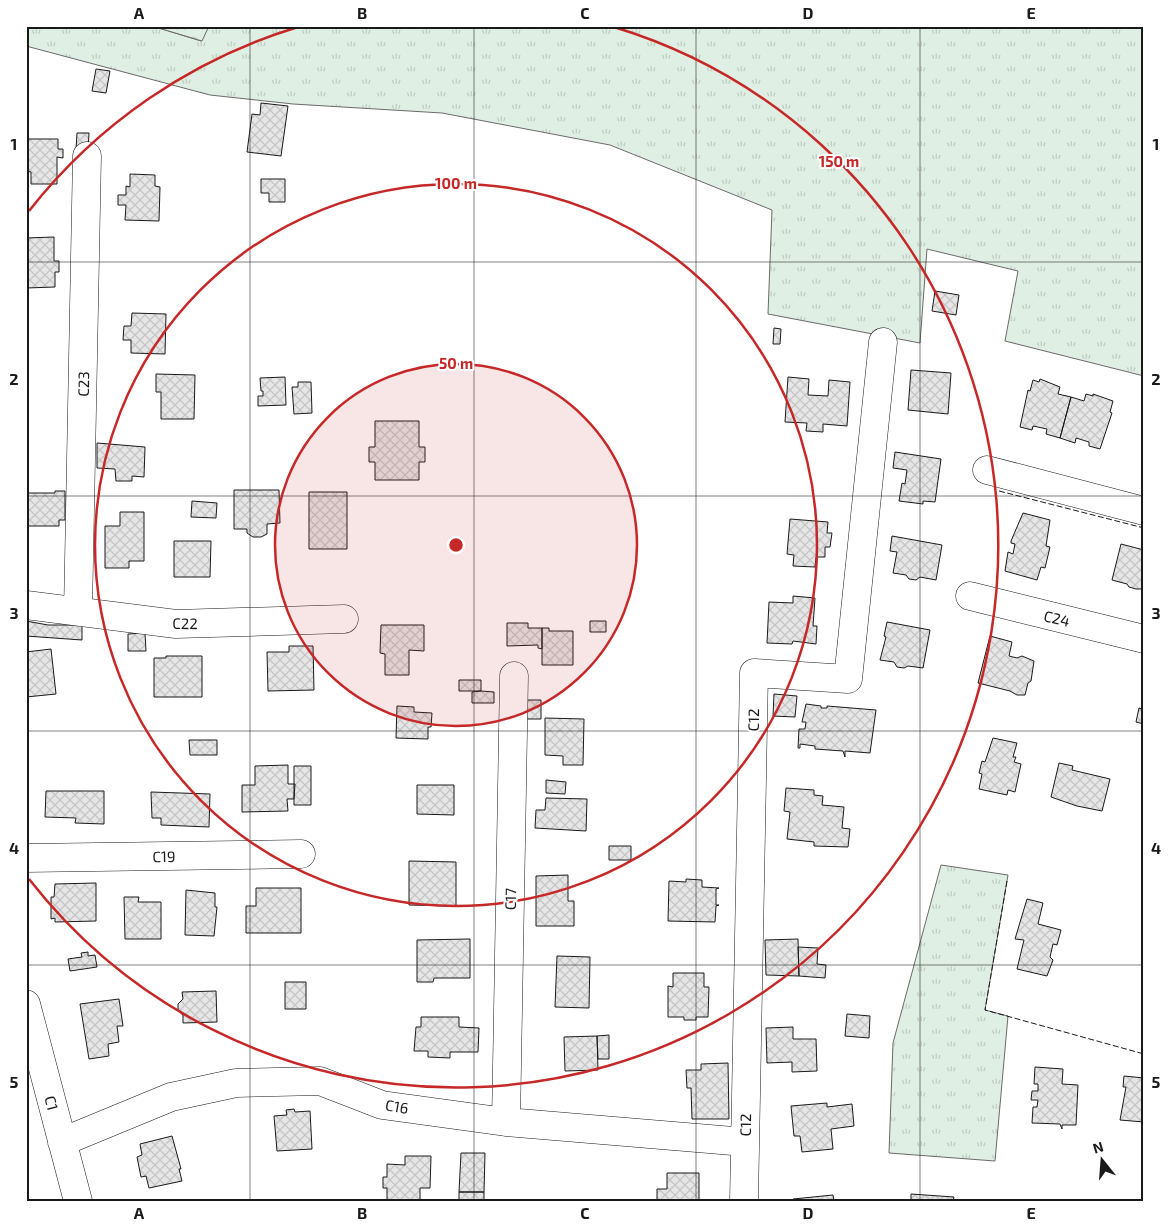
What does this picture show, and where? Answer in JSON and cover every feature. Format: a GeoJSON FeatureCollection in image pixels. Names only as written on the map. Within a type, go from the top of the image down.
{"type":"FeatureCollection","features":[{"type":"Feature","properties":{"kind":"street","name":"C23"},"geometry":{"type":"LineString","coordinates":[[78,612],[87,156]]}},
{"type":"Feature","properties":{"kind":"street","name":"C12"},"geometry":{"type":"LineString","coordinates":[[744,1201],[754,673],[848,679],[883,342]]}},
{"type":"Feature","properties":{"kind":"street"},"geometry":{"type":"LineString","coordinates":[[987,470],[1144,511]]}},
{"type":"Feature","properties":{"kind":"street","name":"C24"},"geometry":{"type":"LineString","coordinates":[[970,596],[1144,639]]}},
{"type":"Feature","properties":{"kind":"street","name":"C22"},"geometry":{"type":"LineString","coordinates":[[26,605],[176,624],[344,619]]}},
{"type":"Feature","properties":{"kind":"street","name":"C17"},"geometry":{"type":"LineString","coordinates":[[506,1122],[514,676]]}},
{"type":"Feature","properties":{"kind":"street","name":"C19"},"geometry":{"type":"LineString","coordinates":[[26,858],[301,854]]}},
{"type":"Feature","properties":{"kind":"street","name":"C1"},"geometry":{"type":"LineString","coordinates":[[26,1004],[78,1201]]}},
{"type":"Feature","properties":{"kind":"street","name":"C16"},"geometry":{"type":"LineString","coordinates":[[62,1142],[171,1096],[236,1083],[320,1081],[382,1105],[506,1122],[745,1142]]}},
{"type":"Feature","properties":{"kind":"green space"},"geometry":{"type":"Polygon","coordinates":[[[26,26],[152,26],[201,41],[209,26],[1144,26],[1142,95],[1144,96],[1144,376],[1005,341],[1018,271],[927,249],[920,343],[768,314],[772,210],[610,145],[442,113],[293,104],[210,95],[26,46],[26,26]]]}},
{"type":"Feature","properties":{"kind":"green space"},"geometry":{"type":"Polygon","coordinates":[[[152,26],[209,26],[202,41],[152,26]]]}},
{"type":"Feature","properties":{"kind":"green space"},"geometry":{"type":"Polygon","coordinates":[[[941,865],[1008,875],[985,1010],[1008,1016],[995,1161],[889,1153],[893,1043],[941,865]]]}},
{"type":"Feature","properties":{"kind":"building"},"geometry":{"type":"Polygon","coordinates":[[[96,69],[110,71],[106,93],[92,91],[96,69]]]}},
{"type":"Feature","properties":{"kind":"building"},"geometry":{"type":"Polygon","coordinates":[[[261,103],[288,106],[281,156],[247,152],[252,114],[260,115],[261,103]]]}},
{"type":"Feature","properties":{"kind":"building"},"geometry":{"type":"Polygon","coordinates":[[[77,133],[89,133],[88,151],[76,150],[77,133]]]}},
{"type":"Feature","properties":{"kind":"building"},"geometry":{"type":"Polygon","coordinates":[[[26,139],[58,139],[58,149],[63,149],[63,158],[57,157],[57,184],[31,184],[31,172],[26,171],[26,139]]]}},
{"type":"Feature","properties":{"kind":"building"},"geometry":{"type":"Polygon","coordinates":[[[130,174],[155,175],[155,186],[160,187],[159,221],[125,220],[126,205],[118,205],[118,195],[126,195],[126,186],[130,187],[130,174]]]}},
{"type":"Feature","properties":{"kind":"building"},"geometry":{"type":"Polygon","coordinates":[[[261,179],[285,179],[285,202],[269,202],[269,193],[261,193],[261,179]]]}},
{"type":"Feature","properties":{"kind":"building"},"geometry":{"type":"Polygon","coordinates":[[[54,237],[54,261],[59,261],[59,272],[55,272],[55,287],[26,288],[26,238],[54,237]]]}},
{"type":"Feature","properties":{"kind":"building"},"geometry":{"type":"Polygon","coordinates":[[[935,291],[959,295],[956,315],[932,311],[935,291]]]}},
{"type":"Feature","properties":{"kind":"building"},"geometry":{"type":"Polygon","coordinates":[[[132,313],[166,314],[165,354],[131,353],[131,340],[123,340],[124,326],[131,326],[132,313]]]}},
{"type":"Feature","properties":{"kind":"building"},"geometry":{"type":"Polygon","coordinates":[[[774,328],[781,329],[780,344],[773,344],[774,328]]]}},
{"type":"Feature","properties":{"kind":"building"},"geometry":{"type":"Polygon","coordinates":[[[911,370],[951,373],[948,414],[908,410],[911,370]]]}},
{"type":"Feature","properties":{"kind":"building"},"geometry":{"type":"Polygon","coordinates":[[[156,374],[195,375],[194,419],[161,419],[161,392],[156,392],[156,374]]]}},
{"type":"Feature","properties":{"kind":"building"},"geometry":{"type":"Polygon","coordinates":[[[285,377],[286,405],[258,406],[258,396],[263,396],[260,378],[285,377]]]}},
{"type":"Feature","properties":{"kind":"building"},"geometry":{"type":"Polygon","coordinates":[[[788,377],[809,379],[808,395],[828,396],[829,380],[850,382],[847,426],[823,424],[823,432],[806,431],[807,423],[785,422],[788,377]]]}},
{"type":"Feature","properties":{"kind":"building"},"geometry":{"type":"Polygon","coordinates":[[[1040,379],[1060,387],[1058,394],[1071,397],[1060,438],[1046,434],[1047,429],[1033,426],[1032,430],[1020,427],[1028,390],[1030,391],[1033,380],[1039,382],[1040,379]]]}},
{"type":"Feature","properties":{"kind":"building"},"geometry":{"type":"Polygon","coordinates":[[[298,382],[311,382],[312,413],[294,414],[292,387],[298,387],[298,382]]]}},
{"type":"Feature","properties":{"kind":"building"},"geometry":{"type":"Polygon","coordinates":[[[1086,394],[1093,396],[1093,394],[1113,401],[1110,412],[1112,413],[1100,449],[1089,446],[1089,442],[1076,438],[1075,443],[1060,438],[1071,397],[1084,401],[1086,394]]]}},
{"type":"Feature","properties":{"kind":"building"},"geometry":{"type":"Polygon","coordinates":[[[375,421],[419,421],[419,447],[425,447],[425,462],[419,462],[419,480],[375,480],[375,462],[369,462],[369,447],[375,447],[375,421]]]}},
{"type":"Feature","properties":{"kind":"building"},"geometry":{"type":"Polygon","coordinates":[[[97,443],[145,447],[144,477],[132,476],[132,481],[116,481],[115,469],[97,468],[97,443]]]}},
{"type":"Feature","properties":{"kind":"building"},"geometry":{"type":"Polygon","coordinates":[[[895,452],[941,459],[935,502],[923,501],[923,504],[899,501],[902,483],[905,484],[907,470],[893,468],[895,452]]]}},
{"type":"Feature","properties":{"kind":"building"},"geometry":{"type":"Polygon","coordinates":[[[234,490],[279,490],[280,523],[267,524],[267,534],[261,537],[253,537],[247,533],[247,529],[234,529],[234,490]]]}},
{"type":"Feature","properties":{"kind":"building"},"geometry":{"type":"Polygon","coordinates":[[[55,491],[65,491],[65,520],[59,520],[59,526],[26,526],[27,493],[55,493],[55,491]]]}},
{"type":"Feature","properties":{"kind":"building"},"geometry":{"type":"Polygon","coordinates":[[[309,492],[347,492],[347,549],[309,549],[309,492]]]}},
{"type":"Feature","properties":{"kind":"building"},"geometry":{"type":"Polygon","coordinates":[[[192,501],[217,503],[216,518],[191,517],[192,501]]]}},
{"type":"Feature","properties":{"kind":"building"},"geometry":{"type":"Polygon","coordinates":[[[120,512],[144,512],[144,561],[129,561],[129,568],[105,568],[105,526],[120,526],[120,512]]]}},
{"type":"Feature","properties":{"kind":"building"},"geometry":{"type":"Polygon","coordinates":[[[1023,513],[1050,520],[1046,546],[1050,547],[1045,568],[1041,567],[1037,580],[1005,571],[1008,552],[1013,554],[1015,544],[1011,543],[1011,541],[1023,513]]]}},
{"type":"Feature","properties":{"kind":"building"},"geometry":{"type":"Polygon","coordinates":[[[790,519],[828,522],[827,533],[832,533],[830,547],[825,547],[825,557],[816,557],[815,567],[793,566],[794,555],[787,554],[790,519]]]}},
{"type":"Feature","properties":{"kind":"building"},"geometry":{"type":"Polygon","coordinates":[[[892,536],[942,545],[936,580],[920,577],[916,580],[909,579],[906,575],[893,573],[897,552],[890,551],[892,536]]]}},
{"type":"Feature","properties":{"kind":"building"},"geometry":{"type":"Polygon","coordinates":[[[174,541],[211,541],[210,577],[174,577],[174,541]]]}},
{"type":"Feature","properties":{"kind":"building"},"geometry":{"type":"Polygon","coordinates":[[[1121,544],[1144,550],[1144,589],[1136,589],[1129,587],[1127,584],[1112,580],[1121,544]]]}},
{"type":"Feature","properties":{"kind":"building"},"geometry":{"type":"Polygon","coordinates":[[[793,596],[815,598],[813,626],[817,626],[816,644],[793,641],[792,644],[767,643],[769,602],[793,603],[793,596]]]}},
{"type":"Feature","properties":{"kind":"building"},"geometry":{"type":"Polygon","coordinates":[[[26,621],[48,625],[82,625],[82,640],[26,636],[26,621]]]}},
{"type":"Feature","properties":{"kind":"building"},"geometry":{"type":"Polygon","coordinates":[[[590,621],[606,621],[606,632],[590,632],[590,621]]]}},
{"type":"Feature","properties":{"kind":"building"},"geometry":{"type":"Polygon","coordinates":[[[887,622],[930,630],[923,668],[897,667],[894,662],[880,660],[886,637],[884,636],[887,622]]]}},
{"type":"Feature","properties":{"kind":"building"},"geometry":{"type":"Polygon","coordinates":[[[507,623],[528,623],[528,628],[542,628],[542,649],[538,648],[538,645],[507,646],[507,623]]]}},
{"type":"Feature","properties":{"kind":"building"},"geometry":{"type":"Polygon","coordinates":[[[381,625],[424,625],[424,651],[409,650],[409,675],[385,675],[385,654],[380,653],[381,625]]]}},
{"type":"Feature","properties":{"kind":"building"},"geometry":{"type":"Polygon","coordinates":[[[542,628],[549,628],[549,631],[573,631],[573,665],[542,665],[542,628]]]}},
{"type":"Feature","properties":{"kind":"building"},"geometry":{"type":"Polygon","coordinates":[[[145,633],[146,651],[128,651],[128,634],[145,633]]]}},
{"type":"Feature","properties":{"kind":"building"},"geometry":{"type":"Polygon","coordinates":[[[990,636],[1012,642],[1009,656],[1017,658],[1022,656],[1034,661],[1031,681],[1028,683],[1025,695],[1017,695],[1010,691],[978,683],[990,636]]]}},
{"type":"Feature","properties":{"kind":"building"},"geometry":{"type":"Polygon","coordinates":[[[289,646],[313,646],[314,690],[268,691],[267,652],[289,652],[289,646]]]}},
{"type":"Feature","properties":{"kind":"building"},"geometry":{"type":"Polygon","coordinates":[[[51,649],[56,694],[26,697],[26,652],[51,649]]]}},
{"type":"Feature","properties":{"kind":"building"},"geometry":{"type":"Polygon","coordinates":[[[166,656],[202,656],[202,697],[154,697],[154,658],[166,658],[166,656]]]}},
{"type":"Feature","properties":{"kind":"building"},"geometry":{"type":"Polygon","coordinates":[[[459,680],[481,680],[481,691],[459,691],[459,680]]]}},
{"type":"Feature","properties":{"kind":"building"},"geometry":{"type":"Polygon","coordinates":[[[472,692],[494,692],[494,703],[472,703],[472,692]]]}},
{"type":"Feature","properties":{"kind":"building"},"geometry":{"type":"Polygon","coordinates":[[[774,694],[797,696],[795,717],[773,716],[774,694]]]}},
{"type":"Feature","properties":{"kind":"building"},"geometry":{"type":"Polygon","coordinates":[[[526,700],[541,700],[541,719],[525,719],[526,700]]]}},
{"type":"Feature","properties":{"kind":"building"},"geometry":{"type":"Polygon","coordinates":[[[806,704],[821,706],[821,708],[827,708],[827,706],[876,710],[870,753],[845,751],[845,757],[843,751],[815,749],[815,746],[800,744],[800,748],[798,748],[799,729],[805,729],[806,722],[802,722],[806,704]]]}},
{"type":"Feature","properties":{"kind":"building"},"geometry":{"type":"Polygon","coordinates":[[[397,706],[414,707],[414,712],[432,713],[431,727],[428,727],[428,739],[396,738],[397,706]]]}},
{"type":"Feature","properties":{"kind":"building"},"geometry":{"type":"Polygon","coordinates":[[[1139,708],[1144,710],[1144,724],[1136,722],[1139,708]]]}},
{"type":"Feature","properties":{"kind":"building"},"geometry":{"type":"Polygon","coordinates":[[[545,718],[584,719],[583,765],[563,765],[563,756],[545,755],[545,718]]]}},
{"type":"Feature","properties":{"kind":"building"},"geometry":{"type":"Polygon","coordinates":[[[993,738],[1017,743],[1013,757],[1016,757],[1014,762],[1021,764],[1015,792],[1008,790],[1007,795],[979,789],[982,774],[979,773],[982,761],[985,762],[993,738]]]}},
{"type":"Feature","properties":{"kind":"building"},"geometry":{"type":"Polygon","coordinates":[[[189,740],[217,740],[217,755],[190,755],[189,740]]]}},
{"type":"Feature","properties":{"kind":"building"},"geometry":{"type":"Polygon","coordinates":[[[1059,763],[1073,766],[1072,770],[1110,779],[1102,811],[1077,806],[1051,797],[1059,763]]]}},
{"type":"Feature","properties":{"kind":"building"},"geometry":{"type":"Polygon","coordinates":[[[288,765],[288,784],[295,784],[294,799],[287,799],[288,811],[242,812],[242,785],[255,785],[255,766],[288,765]]]}},
{"type":"Feature","properties":{"kind":"building"},"geometry":{"type":"Polygon","coordinates":[[[294,766],[311,766],[311,805],[294,805],[294,766]]]}},
{"type":"Feature","properties":{"kind":"building"},"geometry":{"type":"Polygon","coordinates":[[[546,780],[566,782],[565,794],[546,793],[546,780]]]}},
{"type":"Feature","properties":{"kind":"building"},"geometry":{"type":"Polygon","coordinates":[[[417,785],[454,785],[454,815],[417,814],[417,785]]]}},
{"type":"Feature","properties":{"kind":"building"},"geometry":{"type":"Polygon","coordinates":[[[786,788],[814,790],[814,795],[823,796],[822,805],[844,807],[842,828],[850,829],[848,847],[814,846],[814,842],[787,839],[790,812],[784,811],[786,788]]]}},
{"type":"Feature","properties":{"kind":"building"},"geometry":{"type":"Polygon","coordinates":[[[46,791],[104,791],[104,824],[75,823],[76,818],[45,817],[46,791]]]}},
{"type":"Feature","properties":{"kind":"building"},"geometry":{"type":"Polygon","coordinates":[[[151,792],[210,794],[209,827],[161,825],[161,818],[152,818],[151,792]]]}},
{"type":"Feature","properties":{"kind":"building"},"geometry":{"type":"Polygon","coordinates":[[[546,798],[587,799],[586,831],[535,828],[536,810],[545,810],[546,798]]]}},
{"type":"Feature","properties":{"kind":"building"},"geometry":{"type":"Polygon","coordinates":[[[609,846],[631,846],[631,860],[609,860],[609,846]]]}},
{"type":"Feature","properties":{"kind":"building"},"geometry":{"type":"Polygon","coordinates":[[[409,861],[456,862],[456,906],[409,905],[409,861]]]}},
{"type":"Feature","properties":{"kind":"building"},"geometry":{"type":"Polygon","coordinates":[[[568,875],[568,901],[574,901],[574,926],[536,926],[536,876],[568,875]]]}},
{"type":"Feature","properties":{"kind":"building"},"geometry":{"type":"Polygon","coordinates":[[[686,879],[702,880],[702,887],[719,888],[716,889],[716,905],[719,905],[716,906],[715,922],[668,921],[669,881],[686,882],[686,879]]]}},
{"type":"Feature","properties":{"kind":"building"},"geometry":{"type":"Polygon","coordinates":[[[96,883],[96,921],[55,922],[55,918],[51,919],[51,897],[54,897],[55,884],[96,883]]]}},
{"type":"Feature","properties":{"kind":"building"},"geometry":{"type":"Polygon","coordinates":[[[256,888],[301,888],[301,933],[246,933],[246,906],[256,906],[256,888]]]}},
{"type":"Feature","properties":{"kind":"building"},"geometry":{"type":"Polygon","coordinates":[[[186,890],[215,893],[215,907],[217,907],[214,936],[185,935],[186,890]]]}},
{"type":"Feature","properties":{"kind":"building"},"geometry":{"type":"Polygon","coordinates":[[[124,897],[139,897],[138,902],[161,902],[161,939],[125,939],[124,897]]]}},
{"type":"Feature","properties":{"kind":"building"},"geometry":{"type":"Polygon","coordinates":[[[1027,899],[1043,903],[1038,924],[1061,930],[1057,945],[1053,944],[1050,957],[1053,960],[1047,976],[1017,969],[1024,940],[1015,939],[1027,899]]]}},
{"type":"Feature","properties":{"kind":"building"},"geometry":{"type":"Polygon","coordinates":[[[470,939],[470,978],[434,978],[433,982],[417,982],[417,940],[470,939]]]}},
{"type":"Feature","properties":{"kind":"building"},"geometry":{"type":"Polygon","coordinates":[[[798,939],[799,976],[766,975],[765,940],[798,939]]]}},
{"type":"Feature","properties":{"kind":"building"},"geometry":{"type":"Polygon","coordinates":[[[798,947],[818,948],[817,964],[826,965],[825,978],[799,976],[798,947]]]}},
{"type":"Feature","properties":{"kind":"building"},"geometry":{"type":"Polygon","coordinates":[[[88,952],[88,956],[95,955],[97,967],[70,971],[68,959],[82,957],[81,953],[88,952]]]}},
{"type":"Feature","properties":{"kind":"building"},"geometry":{"type":"Polygon","coordinates":[[[557,956],[590,957],[589,1008],[555,1007],[557,956]]]}},
{"type":"Feature","properties":{"kind":"building"},"geometry":{"type":"Polygon","coordinates":[[[673,973],[704,973],[704,987],[709,987],[708,1017],[684,1020],[684,1017],[668,1017],[668,986],[673,987],[673,973]]]}},
{"type":"Feature","properties":{"kind":"building"},"geometry":{"type":"Polygon","coordinates":[[[285,982],[306,982],[306,1009],[285,1009],[285,982]]]}},
{"type":"Feature","properties":{"kind":"building"},"geometry":{"type":"Polygon","coordinates":[[[216,991],[217,1022],[183,1023],[183,1015],[178,1011],[178,1004],[183,999],[182,992],[216,991]]]}},
{"type":"Feature","properties":{"kind":"building"},"geometry":{"type":"Polygon","coordinates":[[[119,999],[123,1026],[117,1026],[119,1042],[108,1044],[109,1056],[89,1059],[80,1004],[119,999]]]}},
{"type":"Feature","properties":{"kind":"building"},"geometry":{"type":"Polygon","coordinates":[[[847,1014],[870,1016],[869,1038],[845,1036],[847,1014]]]}},
{"type":"Feature","properties":{"kind":"building"},"geometry":{"type":"Polygon","coordinates":[[[421,1017],[459,1017],[459,1027],[479,1028],[478,1052],[450,1052],[450,1058],[428,1057],[428,1051],[414,1051],[416,1027],[421,1027],[421,1017]]]}},
{"type":"Feature","properties":{"kind":"building"},"geometry":{"type":"Polygon","coordinates":[[[793,1027],[793,1039],[816,1039],[817,1071],[792,1072],[792,1062],[767,1063],[766,1028],[793,1027]]]}},
{"type":"Feature","properties":{"kind":"building"},"geometry":{"type":"Polygon","coordinates":[[[609,1035],[609,1059],[598,1059],[597,1036],[609,1035]]]}},
{"type":"Feature","properties":{"kind":"building"},"geometry":{"type":"Polygon","coordinates":[[[597,1036],[598,1070],[565,1071],[564,1037],[597,1036]]]}},
{"type":"Feature","properties":{"kind":"building"},"geometry":{"type":"Polygon","coordinates":[[[728,1063],[729,1119],[692,1119],[691,1088],[687,1088],[686,1070],[701,1070],[701,1064],[728,1063]]]}},
{"type":"Feature","properties":{"kind":"building"},"geometry":{"type":"Polygon","coordinates":[[[1035,1067],[1063,1069],[1062,1084],[1078,1085],[1076,1125],[1062,1125],[1062,1129],[1060,1124],[1032,1123],[1033,1107],[1037,1107],[1038,1100],[1031,1100],[1032,1091],[1038,1091],[1038,1084],[1034,1084],[1035,1067]]]}},
{"type":"Feature","properties":{"kind":"building"},"geometry":{"type":"Polygon","coordinates":[[[1124,1076],[1144,1078],[1144,1122],[1120,1120],[1126,1087],[1123,1087],[1124,1076]]]}},
{"type":"Feature","properties":{"kind":"building"},"geometry":{"type":"Polygon","coordinates":[[[827,1103],[827,1107],[852,1104],[854,1126],[831,1129],[833,1149],[802,1152],[800,1136],[794,1136],[791,1106],[827,1103]]]}},
{"type":"Feature","properties":{"kind":"building"},"geometry":{"type":"Polygon","coordinates":[[[294,1109],[295,1112],[310,1111],[312,1149],[277,1151],[274,1116],[287,1115],[286,1110],[294,1109]]]}},
{"type":"Feature","properties":{"kind":"building"},"geometry":{"type":"Polygon","coordinates":[[[172,1136],[181,1169],[179,1169],[182,1181],[149,1188],[146,1176],[141,1177],[137,1157],[142,1155],[140,1144],[172,1136]]]}},
{"type":"Feature","properties":{"kind":"building"},"geometry":{"type":"Polygon","coordinates":[[[461,1153],[485,1153],[484,1192],[459,1192],[461,1153]]]}},
{"type":"Feature","properties":{"kind":"building"},"geometry":{"type":"Polygon","coordinates":[[[405,1156],[431,1156],[430,1188],[420,1188],[420,1201],[387,1201],[387,1188],[383,1188],[383,1177],[387,1177],[387,1164],[405,1165],[405,1156]]]}},
{"type":"Feature","properties":{"kind":"building"},"geometry":{"type":"Polygon","coordinates":[[[667,1173],[699,1173],[699,1201],[657,1201],[657,1189],[667,1189],[667,1173]]]}},
{"type":"Feature","properties":{"kind":"building"},"geometry":{"type":"Polygon","coordinates":[[[459,1192],[484,1192],[484,1201],[459,1201],[459,1192]]]}},
{"type":"Feature","properties":{"kind":"building"},"geometry":{"type":"Polygon","coordinates":[[[911,1194],[954,1197],[953,1201],[911,1201],[911,1194]]]}},
{"type":"Feature","properties":{"kind":"building"},"geometry":{"type":"Polygon","coordinates":[[[833,1195],[834,1201],[793,1201],[793,1199],[833,1195]]]}},
{"type":"Feature","properties":{"kind":"fence"},"geometry":{"type":"LineString","coordinates":[[999,491],[1144,528]]}},
{"type":"Feature","properties":{"kind":"fence"},"geometry":{"type":"LineString","coordinates":[[1007,881],[985,1010],[1144,1054]]}}]}
